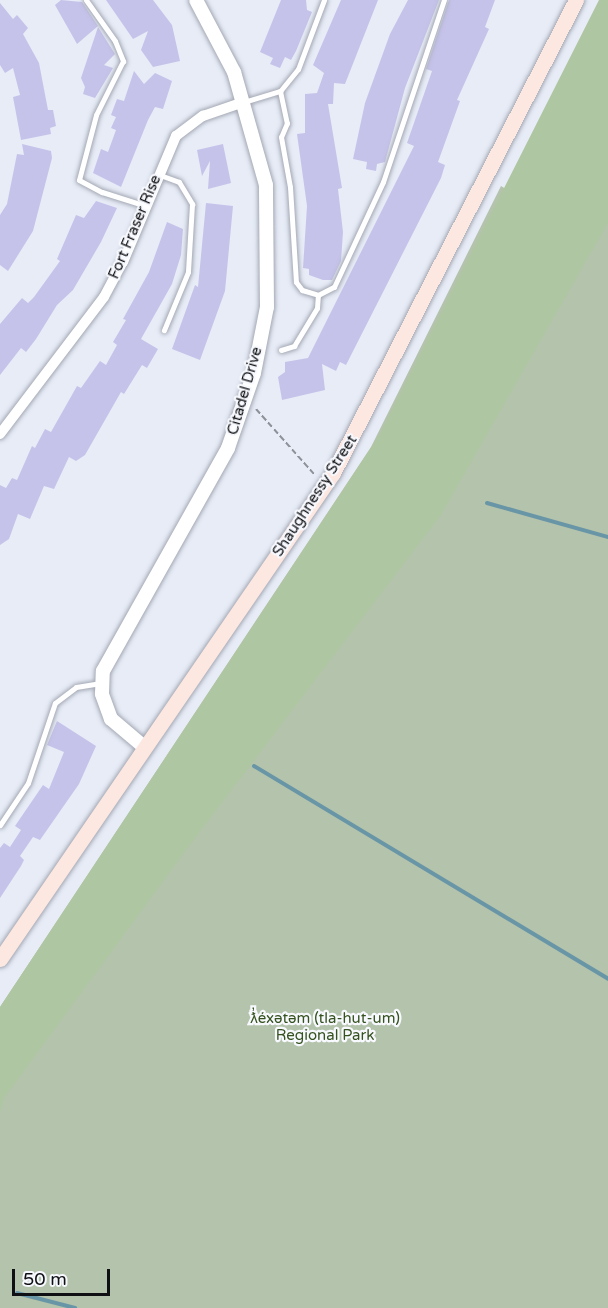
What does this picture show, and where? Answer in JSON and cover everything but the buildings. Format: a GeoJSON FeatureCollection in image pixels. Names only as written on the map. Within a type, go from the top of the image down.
{"type":"FeatureCollection","features":[{"type":"Feature","properties":{"kind":"main road","name":"Shaughnessy Street"},"geometry":{"type":"LineString","coordinates":[[0,959],[340,460],[576,0]]}},
{"type":"Feature","properties":{"kind":"street","name":"Citadel Drive"},"geometry":{"type":"LineString","coordinates":[[101,683],[107,660],[228,448],[254,373],[267,307],[266,185],[244,102],[226,54],[197,0]]}},
{"type":"Feature","properties":{"kind":"street","name":"Fort Fraser Rise"},"geometry":{"type":"LineString","coordinates":[[0,434],[104,297],[146,206],[170,144],[184,128],[203,116],[244,102]]}},
{"type":"Feature","properties":{"kind":"street"},"geometry":{"type":"LineString","coordinates":[[101,683],[111,719],[143,746]]}},
{"type":"Feature","properties":{"kind":"lane"},"geometry":{"type":"LineString","coordinates":[[86,0],[115,41],[123,61],[96,115],[79,180],[102,192],[146,206]]}},
{"type":"Feature","properties":{"kind":"lane"},"geometry":{"type":"LineString","coordinates":[[244,102],[280,91],[298,69],[324,0]]}},
{"type":"Feature","properties":{"kind":"lane"},"geometry":{"type":"LineString","coordinates":[[280,91],[287,123],[281,137],[290,187],[296,282],[302,290],[318,295],[334,287],[383,182],[444,0]]}},
{"type":"Feature","properties":{"kind":"lane"},"geometry":{"type":"LineString","coordinates":[[158,175],[179,182],[187,189],[192,204],[188,272],[164,330]]}},
{"type":"Feature","properties":{"kind":"lane"},"geometry":{"type":"LineString","coordinates":[[281,350],[294,346],[317,308],[318,295]]}},
{"type":"Feature","properties":{"kind":"lane"},"geometry":{"type":"LineString","coordinates":[[0,825],[2,818],[28,783],[55,703],[76,687],[101,683]]}},
{"type":"Feature","properties":{"kind":"path"},"geometry":{"type":"LineString","coordinates":[[256,409],[314,474]]}},
{"type":"Feature","properties":{"kind":"green space"},"geometry":{"type":"Polygon","coordinates":[[[599,0],[608,0],[608,223],[441,515],[192,842],[5,1097],[0,1112],[0,1007],[380,434],[599,0]]]}},
{"type":"Feature","properties":{"kind":"green space","name":"ƛ̓éxətəm (tla-hut-um) Regional Park"},"geometry":{"type":"Polygon","coordinates":[[[608,57],[608,1308],[0,1308],[0,1007],[371,447],[501,186],[511,192],[608,57]]]}},
{"type":"Feature","properties":{"kind":"waterway"},"geometry":{"type":"LineString","coordinates":[[487,503],[608,537]]}},
{"type":"Feature","properties":{"kind":"waterway"},"geometry":{"type":"LineString","coordinates":[[254,766],[608,979]]}},
{"type":"Feature","properties":{"kind":"waterway"},"geometry":{"type":"LineString","coordinates":[[17,1293],[75,1308]]}}]}
